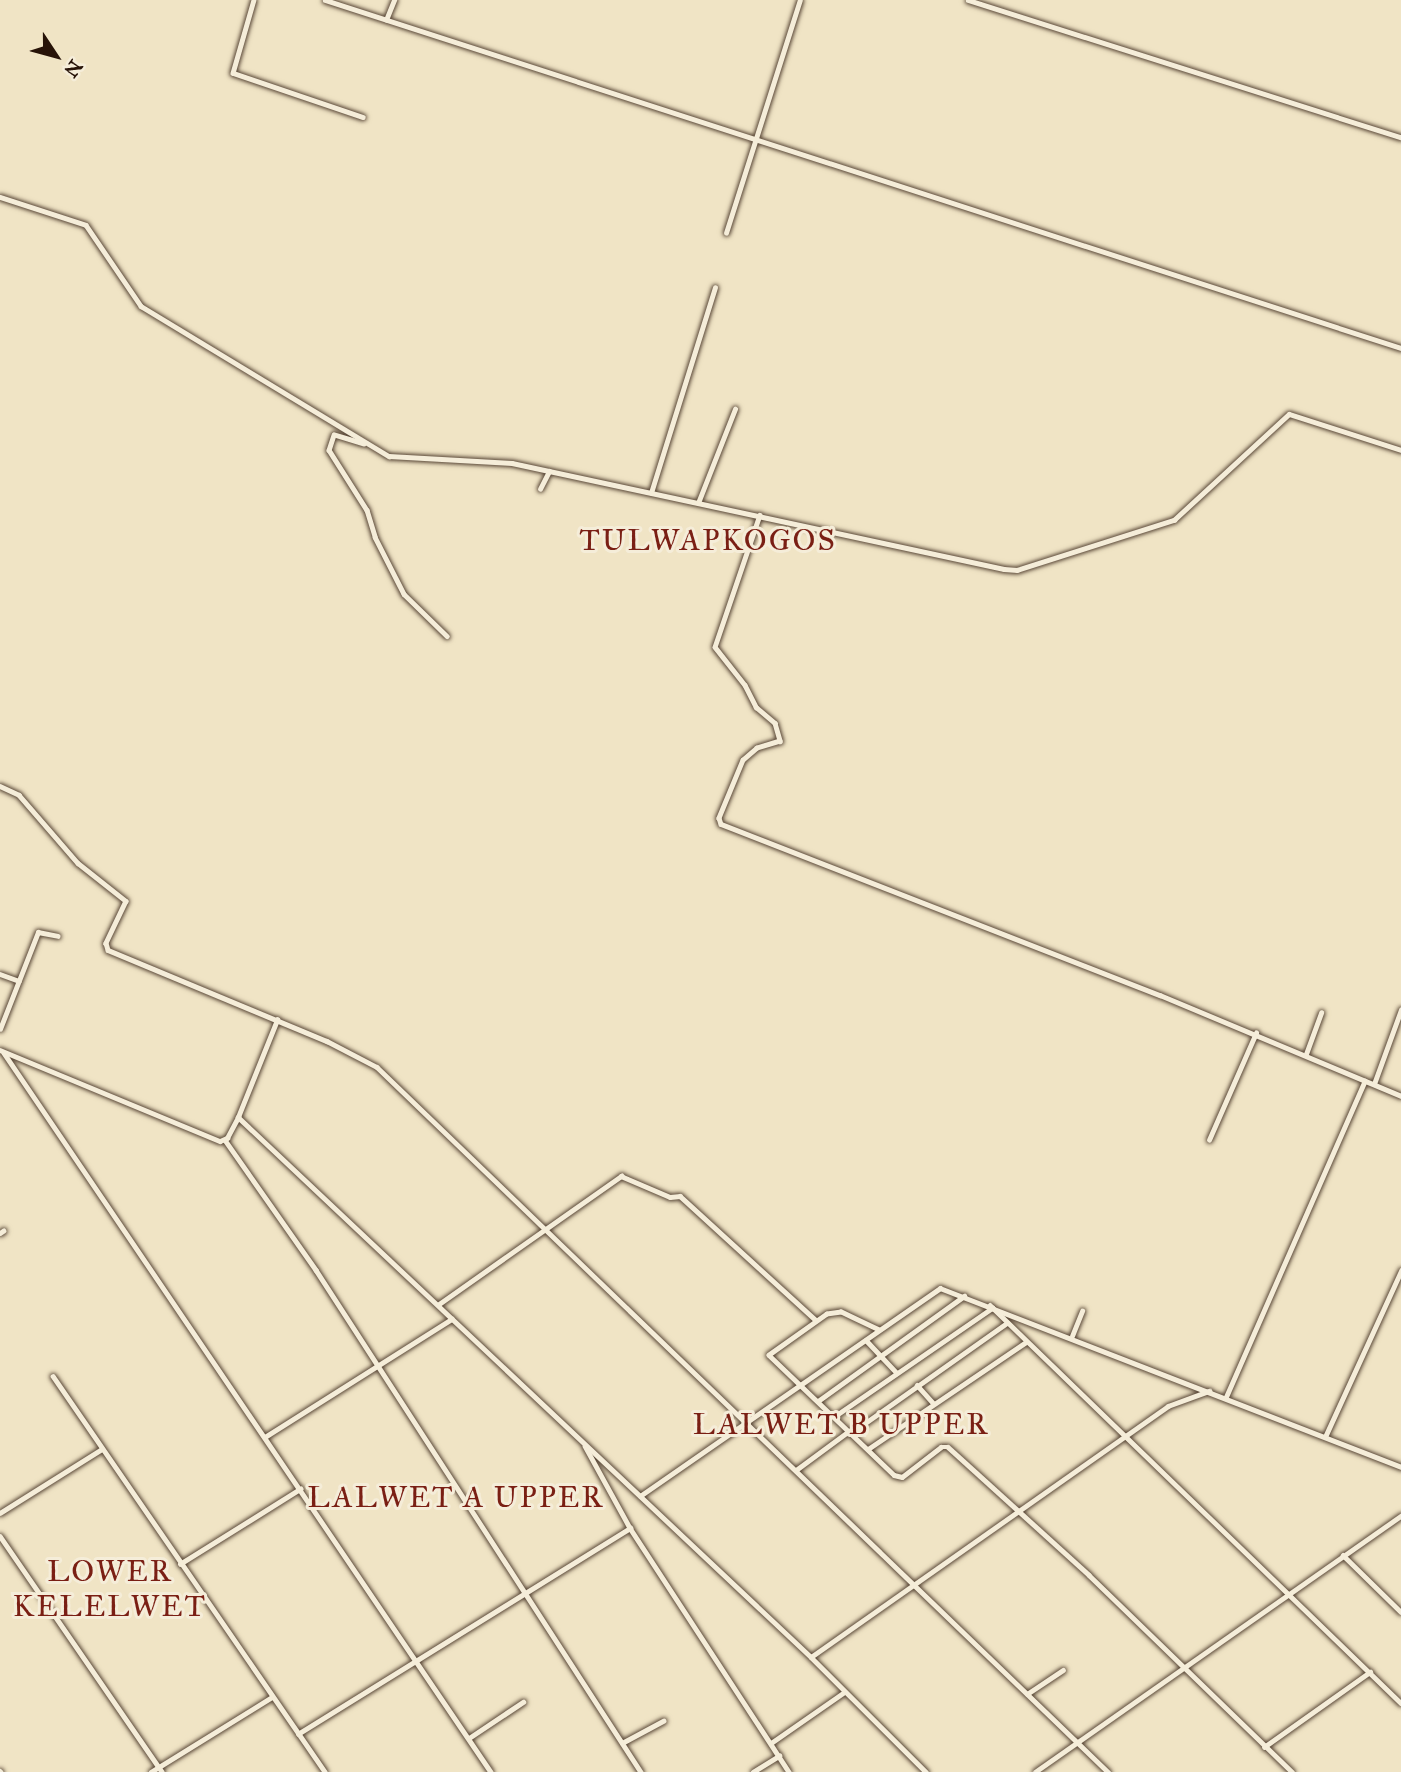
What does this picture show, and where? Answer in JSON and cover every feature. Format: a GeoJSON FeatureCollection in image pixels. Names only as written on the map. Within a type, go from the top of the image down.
{"type":"FeatureCollection","features":[{"type":"Feature","properties":{"kind":"street"},"geometry":{"type":"LineString","coordinates":[[254,0],[233,73],[363,117]]}},
{"type":"Feature","properties":{"kind":"street"},"geometry":{"type":"LineString","coordinates":[[325,0],[1401,348]]}},
{"type":"Feature","properties":{"kind":"street"},"geometry":{"type":"LineString","coordinates":[[386,20],[394,0]]}},
{"type":"Feature","properties":{"kind":"street"},"geometry":{"type":"LineString","coordinates":[[726,233],[800,0]]}},
{"type":"Feature","properties":{"kind":"street"},"geometry":{"type":"LineString","coordinates":[[968,0],[1401,137]]}},
{"type":"Feature","properties":{"kind":"street"},"geometry":{"type":"LineString","coordinates":[[0,197],[86,225],[141,306],[368,444],[401,459],[491,461],[549,471],[1017,570],[1174,520],[1289,414],[1401,450]]}},
{"type":"Feature","properties":{"kind":"street"},"geometry":{"type":"LineString","coordinates":[[651,493],[715,288]]}},
{"type":"Feature","properties":{"kind":"street"},"geometry":{"type":"LineString","coordinates":[[698,503],[735,409]]}},
{"type":"Feature","properties":{"kind":"street"},"geometry":{"type":"LineString","coordinates":[[368,444],[334,435],[328,450],[367,510],[375,537],[404,594],[447,636]]}},
{"type":"Feature","properties":{"kind":"street"},"geometry":{"type":"LineString","coordinates":[[540,489],[549,471]]}},
{"type":"Feature","properties":{"kind":"street"},"geometry":{"type":"LineString","coordinates":[[760,515],[715,647],[746,685],[755,707],[775,723],[780,741],[757,748],[743,760],[719,818],[721,824],[1256,1033],[1401,1096]]}},
{"type":"Feature","properties":{"kind":"street"},"geometry":{"type":"LineString","coordinates":[[0,786],[19,795],[78,863],[127,901],[105,947],[108,950],[277,1020],[377,1067],[1108,1772]]}},
{"type":"Feature","properties":{"kind":"street"},"geometry":{"type":"LineString","coordinates":[[0,1029],[38,932],[58,936]]}},
{"type":"Feature","properties":{"kind":"street"},"geometry":{"type":"LineString","coordinates":[[0,974],[19,981]]}},
{"type":"Feature","properties":{"kind":"street"},"geometry":{"type":"LineString","coordinates":[[1374,1084],[1401,1010]]}},
{"type":"Feature","properties":{"kind":"street"},"geometry":{"type":"LineString","coordinates":[[1306,1054],[1321,1013]]}},
{"type":"Feature","properties":{"kind":"street"},"geometry":{"type":"LineString","coordinates":[[225,1140],[238,1117],[277,1020]]}},
{"type":"Feature","properties":{"kind":"street"},"geometry":{"type":"LineString","coordinates":[[1209,1140],[1256,1033]]}},
{"type":"Feature","properties":{"kind":"street"},"geometry":{"type":"LineString","coordinates":[[2,1051],[225,1140],[524,1594],[565,1650],[641,1772]]}},
{"type":"Feature","properties":{"kind":"street"},"geometry":{"type":"LineString","coordinates":[[2,1051],[418,1660],[491,1772]]}},
{"type":"Feature","properties":{"kind":"street"},"geometry":{"type":"LineString","coordinates":[[1226,1397],[1365,1081]]}},
{"type":"Feature","properties":{"kind":"street"},"geometry":{"type":"LineString","coordinates":[[238,1117],[811,1657],[843,1693],[926,1772]]}},
{"type":"Feature","properties":{"kind":"street"},"geometry":{"type":"LineString","coordinates":[[439,1304],[616,1177],[626,1177],[670,1197],[680,1196],[816,1320]]}},
{"type":"Feature","properties":{"kind":"street"},"geometry":{"type":"LineString","coordinates":[[1325,1437],[1401,1272]]}},
{"type":"Feature","properties":{"kind":"street"},"geometry":{"type":"LineString","coordinates":[[640,1496],[866,1340],[933,1290],[943,1288],[1072,1336],[1401,1467]]}},
{"type":"Feature","properties":{"kind":"street"},"geometry":{"type":"LineString","coordinates":[[818,1401],[965,1296]]}},
{"type":"Feature","properties":{"kind":"street"},"geometry":{"type":"LineString","coordinates":[[990,1306],[1401,1703]]}},
{"type":"Feature","properties":{"kind":"street"},"geometry":{"type":"LineString","coordinates":[[835,1416],[990,1306]]}},
{"type":"Feature","properties":{"kind":"street"},"geometry":{"type":"LineString","coordinates":[[1072,1336],[1082,1311]]}},
{"type":"Feature","properties":{"kind":"street"},"geometry":{"type":"LineString","coordinates":[[880,1330],[841,1312],[816,1320],[769,1353],[868,1449],[902,1477],[948,1447],[1020,1511],[1292,1772]]}},
{"type":"Feature","properties":{"kind":"street"},"geometry":{"type":"LineString","coordinates":[[265,1437],[452,1319]]}},
{"type":"Feature","properties":{"kind":"street"},"geometry":{"type":"LineString","coordinates":[[796,1471],[1007,1323]]}},
{"type":"Feature","properties":{"kind":"street"},"geometry":{"type":"LineString","coordinates":[[866,1340],[897,1373]]}},
{"type":"Feature","properties":{"kind":"street"},"geometry":{"type":"LineString","coordinates":[[868,1449],[1026,1342]]}},
{"type":"Feature","properties":{"kind":"street"},"geometry":{"type":"LineString","coordinates":[[53,1376],[325,1772]]}},
{"type":"Feature","properties":{"kind":"street"},"geometry":{"type":"LineString","coordinates":[[917,1385],[933,1403]]}},
{"type":"Feature","properties":{"kind":"street"},"geometry":{"type":"LineString","coordinates":[[811,1657],[1168,1406],[1210,1390]]}},
{"type":"Feature","properties":{"kind":"street"},"geometry":{"type":"LineString","coordinates":[[584,1445],[630,1528],[789,1772]]}},
{"type":"Feature","properties":{"kind":"street"},"geometry":{"type":"LineString","coordinates":[[0,1513],[102,1449]]}},
{"type":"Feature","properties":{"kind":"street"},"geometry":{"type":"LineString","coordinates":[[180,1564],[300,1489]]}},
{"type":"Feature","properties":{"kind":"street"},"geometry":{"type":"LineString","coordinates":[[1034,1772],[1401,1516]]}},
{"type":"Feature","properties":{"kind":"street"},"geometry":{"type":"LineString","coordinates":[[298,1734],[630,1528]]}},
{"type":"Feature","properties":{"kind":"street"},"geometry":{"type":"LineString","coordinates":[[0,1536],[160,1770]]}},
{"type":"Feature","properties":{"kind":"street"},"geometry":{"type":"LineString","coordinates":[[1343,1555],[1401,1612]]}},
{"type":"Feature","properties":{"kind":"street"},"geometry":{"type":"LineString","coordinates":[[1027,1694],[1063,1670]]}},
{"type":"Feature","properties":{"kind":"street"},"geometry":{"type":"LineString","coordinates":[[1264,1747],[1370,1672]]}},
{"type":"Feature","properties":{"kind":"street"},"geometry":{"type":"LineString","coordinates":[[771,1743],[843,1693]]}},
{"type":"Feature","properties":{"kind":"street"},"geometry":{"type":"LineString","coordinates":[[151,1772],[160,1770],[272,1697]]}},
{"type":"Feature","properties":{"kind":"street"},"geometry":{"type":"LineString","coordinates":[[469,1738],[523,1702]]}},
{"type":"Feature","properties":{"kind":"street"},"geometry":{"type":"LineString","coordinates":[[622,1743],[663,1721]]}},
{"type":"Feature","properties":{"kind":"street"},"geometry":{"type":"LineString","coordinates":[[753,1772],[779,1756]]}},
{"type":"Feature","properties":{"kind":"district","name":"TULWAPKOGOS"},"geometry":{"type":"Point","coordinates":[708,540]}},
{"type":"Feature","properties":{"kind":"district","name":"LALWET B UPPER"},"geometry":{"type":"Point","coordinates":[841,1424]}},
{"type":"Feature","properties":{"kind":"district","name":"LALWET A UPPER"},"geometry":{"type":"Point","coordinates":[456,1497]}},
{"type":"Feature","properties":{"kind":"district","name":"LOWER KELELWET"},"geometry":{"type":"Point","coordinates":[110,1588]}}]}
